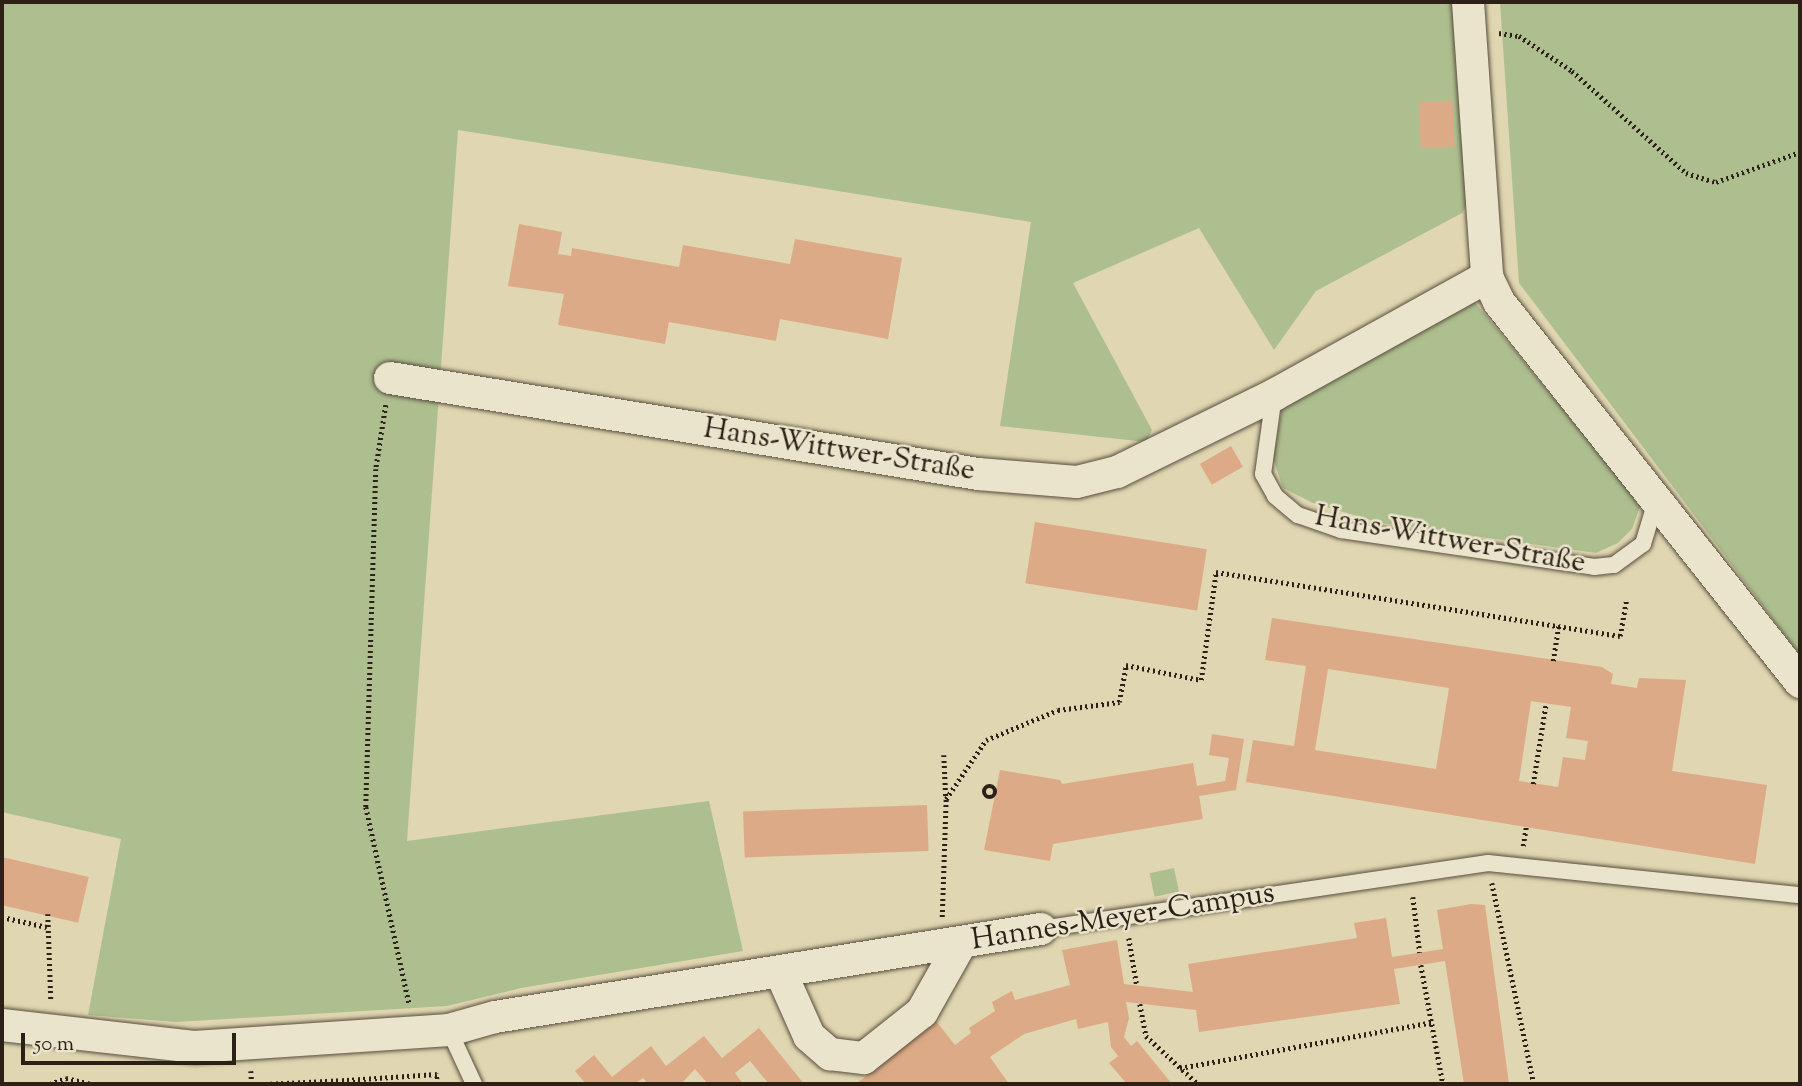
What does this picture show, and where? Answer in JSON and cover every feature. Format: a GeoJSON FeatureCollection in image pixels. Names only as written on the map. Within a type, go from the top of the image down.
{"type":"FeatureCollection","features":[{"type":"Feature","properties":{"kind":"street"},"geometry":{"type":"LineString","coordinates":[[1468,2],[1487,277],[1499,302],[1800,682]]}},
{"type":"Feature","properties":{"kind":"street","name":"Hans-Wittwer-Straße"},"geometry":{"type":"LineString","coordinates":[[390,378],[978,474],[1077,482],[1116,472],[1274,396],[1487,277]]}},
{"type":"Feature","properties":{"kind":"street","name":"Hannes-Meyer-Campus"},"geometry":{"type":"LineString","coordinates":[[2,1025],[194,1047],[449,1030],[495,1017],[1041,929]]}},
{"type":"Feature","properties":{"kind":"street"},"geometry":{"type":"LineString","coordinates":[[781,973],[810,1036],[830,1054],[864,1058],[922,1012],[953,943]]}},
{"type":"Feature","properties":{"kind":"lane","name":"Hans-Wittwer-Straße"},"geometry":{"type":"LineString","coordinates":[[1274,396],[1263,474],[1275,496],[1298,515],[1341,530],[1594,567],[1614,565],[1643,544],[1656,501]]}},
{"type":"Feature","properties":{"kind":"lane","name":"Hannes-Meyer-Campus"},"geometry":{"type":"LineString","coordinates":[[1041,929],[1488,863],[1800,895]]}},
{"type":"Feature","properties":{"kind":"lane"},"geometry":{"type":"LineString","coordinates":[[449,1030],[474,1084]]}},
{"type":"Feature","properties":{"kind":"path"},"geometry":{"type":"LineString","coordinates":[[1470,35],[1519,36],[1572,71],[1686,173],[1716,182],[1800,152]]}},
{"type":"Feature","properties":{"kind":"path"},"geometry":{"type":"LineString","coordinates":[[390,378],[376,469],[366,807],[415,1032]]}},
{"type":"Feature","properties":{"kind":"path"},"geometry":{"type":"LineString","coordinates":[[946,799],[986,740],[1058,710],[1119,702],[1126,665],[1201,680],[1216,572],[1620,636],[1626,601]]}},
{"type":"Feature","properties":{"kind":"path"},"geometry":{"type":"LineString","coordinates":[[1553,661],[1559,625]]}},
{"type":"Feature","properties":{"kind":"path"},"geometry":{"type":"LineString","coordinates":[[1533,784],[1546,704]]}},
{"type":"Feature","properties":{"kind":"path"},"geometry":{"type":"LineString","coordinates":[[943,755],[946,799],[940,888],[953,943]]}},
{"type":"Feature","properties":{"kind":"path"},"geometry":{"type":"LineString","coordinates":[[1488,863],[1534,1084]]}},
{"type":"Feature","properties":{"kind":"path"},"geometry":{"type":"LineString","coordinates":[[1411,875],[1420,953]]}},
{"type":"Feature","properties":{"kind":"path"},"geometry":{"type":"LineString","coordinates":[[48,914],[53,1032]]}},
{"type":"Feature","properties":{"kind":"path"},"geometry":{"type":"LineString","coordinates":[[2,917],[47,927]]}},
{"type":"Feature","properties":{"kind":"path"},"geometry":{"type":"LineString","coordinates":[[1126,918],[1137,986]]}},
{"type":"Feature","properties":{"kind":"path"},"geometry":{"type":"LineString","coordinates":[[1421,965],[1443,1084]]}},
{"type":"Feature","properties":{"kind":"path"},"geometry":{"type":"LineString","coordinates":[[1140,1004],[1146,1036],[1198,1084]]}},
{"type":"Feature","properties":{"kind":"path"},"geometry":{"type":"LineString","coordinates":[[1180,1068],[1432,1022]]}},
{"type":"Feature","properties":{"kind":"path"},"geometry":{"type":"LineString","coordinates":[[265,1084],[347,1082],[437,1074]]}},
{"type":"Feature","properties":{"kind":"path"},"geometry":{"type":"LineString","coordinates":[[50,1084],[66,1078],[92,1084]]}},
{"type":"Feature","properties":{"kind":"green space"},"geometry":{"type":"Polygon","coordinates":[[[1454,2],[1470,200],[1462,213],[1316,291],[1274,350],[1199,228],[1073,283],[1152,430],[1146,442],[1000,426],[1031,222],[458,130],[407,841],[709,801],[743,951],[521,988],[447,1006],[176,1022],[88,1015],[121,839],[2,812],[2,3],[1454,2]]]}},
{"type":"Feature","properties":{"kind":"green space"},"geometry":{"type":"Polygon","coordinates":[[[1500,2],[1800,2],[1800,655],[1519,283],[1500,2]]]}},
{"type":"Feature","properties":{"kind":"green space"},"geometry":{"type":"Polygon","coordinates":[[[1473,300],[1641,504],[1632,529],[1618,543],[1596,553],[1381,523],[1313,503],[1283,488],[1273,458],[1283,403],[1473,300]]]}},
{"type":"Feature","properties":{"kind":"green space"},"geometry":{"type":"Polygon","coordinates":[[[1174,868],[1179,891],[1155,897],[1150,873],[1174,868]]]}},
{"type":"Feature","properties":{"kind":"building"},"geometry":{"type":"Polygon","coordinates":[[[1453,101],[1455,147],[1421,148],[1419,102],[1453,101]]]}},
{"type":"Feature","properties":{"kind":"building"},"geometry":{"type":"Polygon","coordinates":[[[519,224],[562,232],[558,254],[571,256],[572,248],[679,267],[683,245],[790,264],[795,239],[902,258],[888,339],[780,319],[776,341],[669,322],[665,344],[558,325],[564,294],[508,286],[519,224]]]}},
{"type":"Feature","properties":{"kind":"building"},"geometry":{"type":"Polygon","coordinates":[[[1231,446],[1243,467],[1212,485],[1200,464],[1231,446]]]}},
{"type":"Feature","properties":{"kind":"building"},"geometry":{"type":"Polygon","coordinates":[[[1035,522],[1207,549],[1197,610],[1025,583],[1035,522]]]}},
{"type":"Feature","properties":{"kind":"building"},"geometry":{"type":"Polygon","coordinates":[[[1272,618],[1602,667],[1613,674],[1611,684],[1637,688],[1639,678],[1686,680],[1672,771],[1767,785],[1755,864],[1246,782],[1253,740],[1294,746],[1306,666],[1265,660],[1272,618]],[[1328,669],[1315,750],[1436,769],[1449,688],[1328,669]],[[1531,701],[1519,781],[1558,787],[1563,757],[1585,760],[1588,741],[1566,738],[1571,707],[1531,701]]]}},
{"type":"Feature","properties":{"kind":"building"},"geometry":{"type":"Polygon","coordinates":[[[1212,734],[1244,739],[1236,790],[1199,796],[1203,819],[1053,844],[1050,861],[984,850],[1000,770],[1060,780],[1062,784],[1193,763],[1197,786],[1225,781],[1229,758],[1209,755],[1212,734]]]}},
{"type":"Feature","properties":{"kind":"building"},"geometry":{"type":"Polygon","coordinates":[[[927,805],[929,851],[745,857],[743,811],[927,805]]]}},
{"type":"Feature","properties":{"kind":"building"},"geometry":{"type":"Polygon","coordinates":[[[2,857],[89,877],[78,923],[2,905],[2,857]]]}},
{"type":"Feature","properties":{"kind":"building"},"geometry":{"type":"Polygon","coordinates":[[[1471,904],[1485,905],[1509,1084],[1464,1084],[1445,961],[1394,969],[1400,1004],[1199,1032],[1196,1010],[1126,1002],[1129,1018],[1124,1037],[1131,1046],[1137,1041],[1172,1084],[1127,1084],[1109,1063],[1118,1056],[1111,1047],[1108,1022],[1078,1029],[1076,1019],[1024,1034],[990,1057],[1009,1084],[856,1084],[936,1021],[955,1045],[971,1033],[969,1028],[995,1011],[992,1002],[1012,991],[1015,1000],[1070,985],[1062,950],[1117,940],[1124,984],[1193,992],[1188,964],[1357,938],[1354,923],[1386,918],[1392,957],[1443,949],[1437,910],[1471,904]]]}},
{"type":"Feature","properties":{"kind":"building"},"geometry":{"type":"Polygon","coordinates":[[[759,1028],[804,1084],[769,1084],[750,1061],[735,1073],[743,1084],[708,1084],[695,1069],[681,1084],[648,1084],[643,1078],[635,1084],[586,1084],[575,1071],[594,1055],[612,1077],[651,1046],[666,1066],[704,1036],[722,1058],[759,1028]]]}}]}
